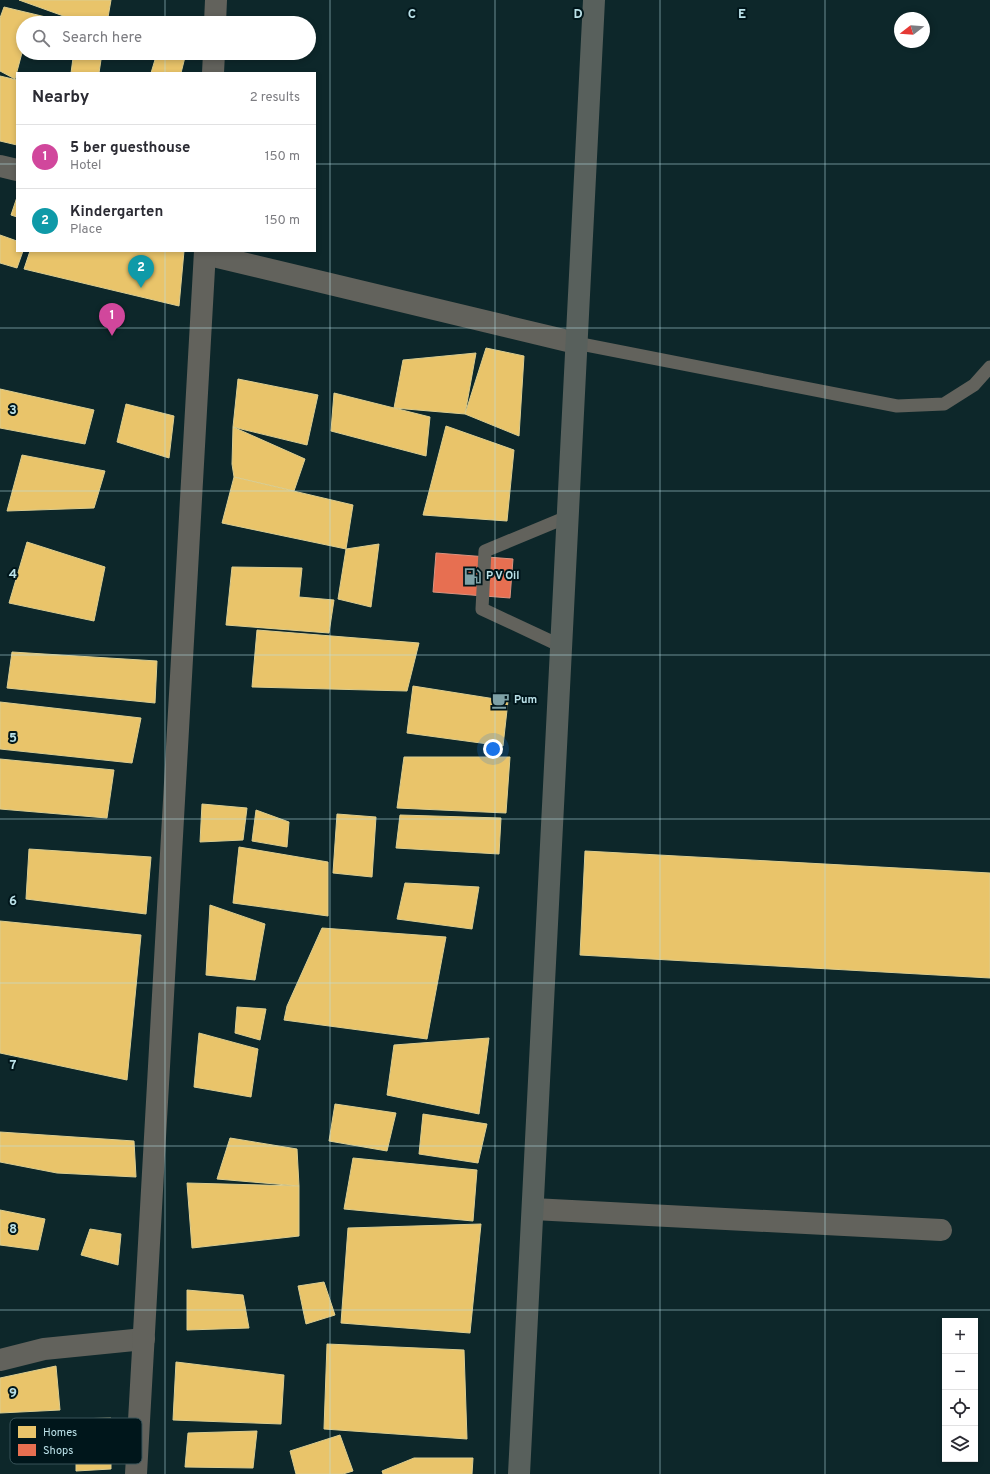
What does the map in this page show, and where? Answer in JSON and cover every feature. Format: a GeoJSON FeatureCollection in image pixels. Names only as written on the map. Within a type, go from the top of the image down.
{"type":"FeatureCollection","features":[{"type":"Feature","properties":{"kind":"highway"},"geometry":{"type":"LineString","coordinates":[[519,1474],[594,0]]}},
{"type":"Feature","properties":{"kind":"street"},"geometry":{"type":"LineString","coordinates":[[215,16],[216,0]]}},
{"type":"Feature","properties":{"kind":"street"},"geometry":{"type":"LineString","coordinates":[[213,72],[214,60]]}},
{"type":"Feature","properties":{"kind":"street"},"geometry":{"type":"LineString","coordinates":[[0,166],[16,170]]}},
{"type":"Feature","properties":{"kind":"street"},"geometry":{"type":"LineString","coordinates":[[139,1418],[205,253],[576,343]]}},
{"type":"Feature","properties":{"kind":"street"},"geometry":{"type":"LineString","coordinates":[[533,1209],[941,1230]]}},
{"type":"Feature","properties":{"kind":"street"},"geometry":{"type":"LineString","coordinates":[[0,1360],[44,1349],[144,1339]]}},
{"type":"Feature","properties":{"kind":"street"},"geometry":{"type":"LineString","coordinates":[[136,1474],[137,1464]]}},
{"type":"Feature","properties":{"kind":"lane"},"geometry":{"type":"LineString","coordinates":[[576,343],[897,406],[944,404],[974,385],[990,367]]}},
{"type":"Feature","properties":{"kind":"lane"},"geometry":{"type":"LineString","coordinates":[[561,646],[482,609],[485,551],[567,517]]}},
{"type":"Feature","properties":{"kind":"building: Homes"},"geometry":{"type":"Polygon","coordinates":[[[19,0],[111,0],[108,16],[64,16],[19,0]]]}},
{"type":"Feature","properties":{"kind":"building: Homes"},"geometry":{"type":"Polygon","coordinates":[[[4,7],[42,16],[16,16],[16,60],[20,60],[15,79],[0,71],[0,18],[4,7]]]}},
{"type":"Feature","properties":{"kind":"building: Homes"},"geometry":{"type":"Polygon","coordinates":[[[73,60],[101,60],[99,72],[71,72],[73,60]]]}},
{"type":"Feature","properties":{"kind":"building: Homes"},"geometry":{"type":"Polygon","coordinates":[[[155,60],[184,60],[181,72],[151,72],[155,60]]]}},
{"type":"Feature","properties":{"kind":"building: Homes"},"geometry":{"type":"Polygon","coordinates":[[[0,76],[16,80],[16,145],[0,141],[0,76]]]}},
{"type":"Feature","properties":{"kind":"building: Homes"},"geometry":{"type":"Polygon","coordinates":[[[16,200],[16,217],[11,215],[16,200]]]}},
{"type":"Feature","properties":{"kind":"building: Homes"},"geometry":{"type":"Polygon","coordinates":[[[0,235],[16,241],[16,252],[23,252],[17,268],[0,263],[0,235]]]}},
{"type":"Feature","properties":{"kind":"building: Homes"},"geometry":{"type":"Polygon","coordinates":[[[30,252],[184,252],[179,306],[24,269],[30,252]]]}},
{"type":"Feature","properties":{"kind":"building: Homes"},"geometry":{"type":"Polygon","coordinates":[[[486,348],[524,356],[519,436],[465,414],[486,348]]]}},
{"type":"Feature","properties":{"kind":"building: Homes"},"geometry":{"type":"Polygon","coordinates":[[[476,353],[465,414],[394,408],[403,360],[476,353]]]}},
{"type":"Feature","properties":{"kind":"building: Homes"},"geometry":{"type":"Polygon","coordinates":[[[238,379],[318,395],[307,445],[233,427],[238,379]]]}},
{"type":"Feature","properties":{"kind":"building: Homes"},"geometry":{"type":"Polygon","coordinates":[[[0,389],[94,410],[85,444],[0,428],[0,389]]]}},
{"type":"Feature","properties":{"kind":"building: Homes"},"geometry":{"type":"Polygon","coordinates":[[[334,393],[430,417],[426,456],[331,431],[334,393]]]}},
{"type":"Feature","properties":{"kind":"building: Homes"},"geometry":{"type":"Polygon","coordinates":[[[126,404],[174,416],[169,458],[117,442],[126,404]]]}},
{"type":"Feature","properties":{"kind":"building: Homes"},"geometry":{"type":"Polygon","coordinates":[[[446,426],[514,450],[507,521],[423,515],[446,426]]]}},
{"type":"Feature","properties":{"kind":"building: Homes"},"geometry":{"type":"Polygon","coordinates":[[[233,427],[305,459],[294,491],[234,477],[232,464],[233,427]]]}},
{"type":"Feature","properties":{"kind":"building: Homes"},"geometry":{"type":"Polygon","coordinates":[[[22,455],[105,471],[94,508],[7,511],[22,455]]]}},
{"type":"Feature","properties":{"kind":"building: Homes"},"geometry":{"type":"Polygon","coordinates":[[[234,477],[353,505],[346,549],[222,523],[234,477]]]}},
{"type":"Feature","properties":{"kind":"building: Homes"},"geometry":{"type":"Polygon","coordinates":[[[27,542],[105,567],[94,621],[9,603],[27,542]]]}},
{"type":"Feature","properties":{"kind":"building: Homes"},"geometry":{"type":"Polygon","coordinates":[[[379,544],[371,607],[338,599],[346,549],[379,544]]]}},
{"type":"Feature","properties":{"kind":"building: Homes"},"geometry":{"type":"Polygon","coordinates":[[[232,567],[302,568],[299,597],[334,600],[329,633],[226,625],[232,567]]]}},
{"type":"Feature","properties":{"kind":"building: Homes"},"geometry":{"type":"Polygon","coordinates":[[[257,630],[419,643],[407,691],[252,687],[257,630]]]}},
{"type":"Feature","properties":{"kind":"building: Homes"},"geometry":{"type":"Polygon","coordinates":[[[12,652],[157,661],[155,703],[7,688],[12,652]]]}},
{"type":"Feature","properties":{"kind":"building: Homes"},"geometry":{"type":"Polygon","coordinates":[[[413,686],[508,701],[503,746],[407,733],[413,686]]]}},
{"type":"Feature","properties":{"kind":"building: Homes"},"geometry":{"type":"Polygon","coordinates":[[[0,702],[141,718],[132,763],[0,749],[0,702]]]}},
{"type":"Feature","properties":{"kind":"building: Homes"},"geometry":{"type":"Polygon","coordinates":[[[404,757],[510,757],[506,813],[397,808],[404,757]]]}},
{"type":"Feature","properties":{"kind":"building: Homes"},"geometry":{"type":"Polygon","coordinates":[[[0,759],[114,770],[107,818],[0,809],[0,759]]]}},
{"type":"Feature","properties":{"kind":"building: Homes"},"geometry":{"type":"Polygon","coordinates":[[[202,804],[247,808],[243,840],[200,842],[202,804]]]}},
{"type":"Feature","properties":{"kind":"building: Homes"},"geometry":{"type":"Polygon","coordinates":[[[256,810],[289,822],[287,847],[252,841],[256,810]]]}},
{"type":"Feature","properties":{"kind":"building: Homes"},"geometry":{"type":"Polygon","coordinates":[[[337,814],[376,817],[372,877],[333,873],[337,814]]]}},
{"type":"Feature","properties":{"kind":"building: Homes"},"geometry":{"type":"Polygon","coordinates":[[[400,815],[501,818],[499,854],[396,848],[400,815]]]}},
{"type":"Feature","properties":{"kind":"building: Homes"},"geometry":{"type":"Polygon","coordinates":[[[239,847],[328,862],[328,916],[233,903],[239,847]]]}},
{"type":"Feature","properties":{"kind":"building: Homes"},"geometry":{"type":"Polygon","coordinates":[[[29,849],[151,857],[146,914],[26,899],[29,849]]]}},
{"type":"Feature","properties":{"kind":"building: Homes"},"geometry":{"type":"Polygon","coordinates":[[[585,851],[990,873],[990,978],[580,955],[585,851]]]}},
{"type":"Feature","properties":{"kind":"building: Homes"},"geometry":{"type":"Polygon","coordinates":[[[405,883],[479,887],[472,929],[397,919],[405,883]]]}},
{"type":"Feature","properties":{"kind":"building: Homes"},"geometry":{"type":"Polygon","coordinates":[[[210,905],[265,924],[255,980],[206,975],[210,905]]]}},
{"type":"Feature","properties":{"kind":"building: Homes"},"geometry":{"type":"Polygon","coordinates":[[[0,921],[141,935],[127,1080],[0,1053],[0,921]]]}},
{"type":"Feature","properties":{"kind":"building: Homes"},"geometry":{"type":"Polygon","coordinates":[[[322,928],[446,937],[427,1039],[284,1020],[287,1006],[322,928]]]}},
{"type":"Feature","properties":{"kind":"building: Homes"},"geometry":{"type":"Polygon","coordinates":[[[237,1007],[266,1009],[260,1040],[235,1033],[237,1007]]]}},
{"type":"Feature","properties":{"kind":"building: Homes"},"geometry":{"type":"Polygon","coordinates":[[[199,1033],[258,1049],[251,1097],[194,1087],[199,1033]]]}},
{"type":"Feature","properties":{"kind":"building: Homes"},"geometry":{"type":"Polygon","coordinates":[[[489,1038],[479,1114],[387,1095],[394,1045],[489,1038]]]}},
{"type":"Feature","properties":{"kind":"building: Homes"},"geometry":{"type":"Polygon","coordinates":[[[335,1104],[396,1113],[387,1151],[329,1141],[335,1104]]]}},
{"type":"Feature","properties":{"kind":"building: Homes"},"geometry":{"type":"Polygon","coordinates":[[[423,1114],[487,1124],[478,1163],[419,1154],[423,1114]]]}},
{"type":"Feature","properties":{"kind":"building: Homes"},"geometry":{"type":"Polygon","coordinates":[[[0,1132],[134,1141],[136,1177],[57,1173],[0,1162],[0,1132]]]}},
{"type":"Feature","properties":{"kind":"building: Homes"},"geometry":{"type":"Polygon","coordinates":[[[230,1138],[297,1149],[299,1186],[217,1179],[230,1138]]]}},
{"type":"Feature","properties":{"kind":"building: Homes"},"geometry":{"type":"Polygon","coordinates":[[[353,1158],[477,1170],[473,1221],[344,1209],[353,1158]]]}},
{"type":"Feature","properties":{"kind":"building: Homes"},"geometry":{"type":"Polygon","coordinates":[[[187,1183],[299,1186],[299,1236],[192,1248],[187,1183]]]}},
{"type":"Feature","properties":{"kind":"building: Homes"},"geometry":{"type":"Polygon","coordinates":[[[0,1210],[45,1219],[38,1250],[0,1245],[0,1210]]]}},
{"type":"Feature","properties":{"kind":"building: Homes"},"geometry":{"type":"Polygon","coordinates":[[[481,1224],[470,1333],[341,1323],[348,1228],[481,1224]]]}},
{"type":"Feature","properties":{"kind":"building: Homes"},"geometry":{"type":"Polygon","coordinates":[[[90,1229],[121,1234],[118,1265],[81,1255],[90,1229]]]}},
{"type":"Feature","properties":{"kind":"building: Homes"},"geometry":{"type":"Polygon","coordinates":[[[324,1282],[335,1315],[306,1324],[298,1286],[324,1282]]]}},
{"type":"Feature","properties":{"kind":"building: Homes"},"geometry":{"type":"Polygon","coordinates":[[[187,1290],[243,1295],[249,1328],[187,1330],[187,1290]]]}},
{"type":"Feature","properties":{"kind":"building: Homes"},"geometry":{"type":"Polygon","coordinates":[[[327,1344],[464,1350],[467,1439],[324,1429],[327,1344]]]}},
{"type":"Feature","properties":{"kind":"building: Homes"},"geometry":{"type":"Polygon","coordinates":[[[176,1362],[284,1375],[281,1424],[173,1420],[176,1362]]]}},
{"type":"Feature","properties":{"kind":"building: Homes"},"geometry":{"type":"Polygon","coordinates":[[[56,1366],[60,1410],[0,1413],[0,1378],[56,1366]]]}},
{"type":"Feature","properties":{"kind":"building: Homes"},"geometry":{"type":"Polygon","coordinates":[[[257,1431],[253,1468],[185,1467],[188,1433],[257,1431]]]}},
{"type":"Feature","properties":{"kind":"building: Homes"},"geometry":{"type":"Polygon","coordinates":[[[340,1435],[353,1471],[343,1474],[296,1474],[290,1451],[340,1435]]]}},
{"type":"Feature","properties":{"kind":"building: Homes"},"geometry":{"type":"Polygon","coordinates":[[[414,1458],[473,1458],[472,1474],[383,1474],[382,1471],[414,1458]]]}},
{"type":"Feature","properties":{"kind":"building: Homes"},"geometry":{"type":"Polygon","coordinates":[[[76,1464],[111,1464],[111,1469],[76,1471],[76,1464]]]}},
{"type":"Feature","properties":{"kind":"building: Shops","name":"P V Oil"},"geometry":{"type":"Polygon","coordinates":[[[436,553],[513,559],[510,598],[433,592],[436,553]]]}},
{"type":"Feature","properties":{"kind":"place","name":"Kindergarten"},"geometry":{"type":"Point","coordinates":[141,288]}},
{"type":"Feature","properties":{"kind":"place","name":"5 ber guesthouse"},"geometry":{"type":"Point","coordinates":[112,336]}},
{"type":"Feature","properties":{"kind":"place","name":"P V Oil"},"geometry":{"type":"Point","coordinates":[473,576]}},
{"type":"Feature","properties":{"kind":"place","name":"Pum"},"geometry":{"type":"Point","coordinates":[501,700]}}]}
